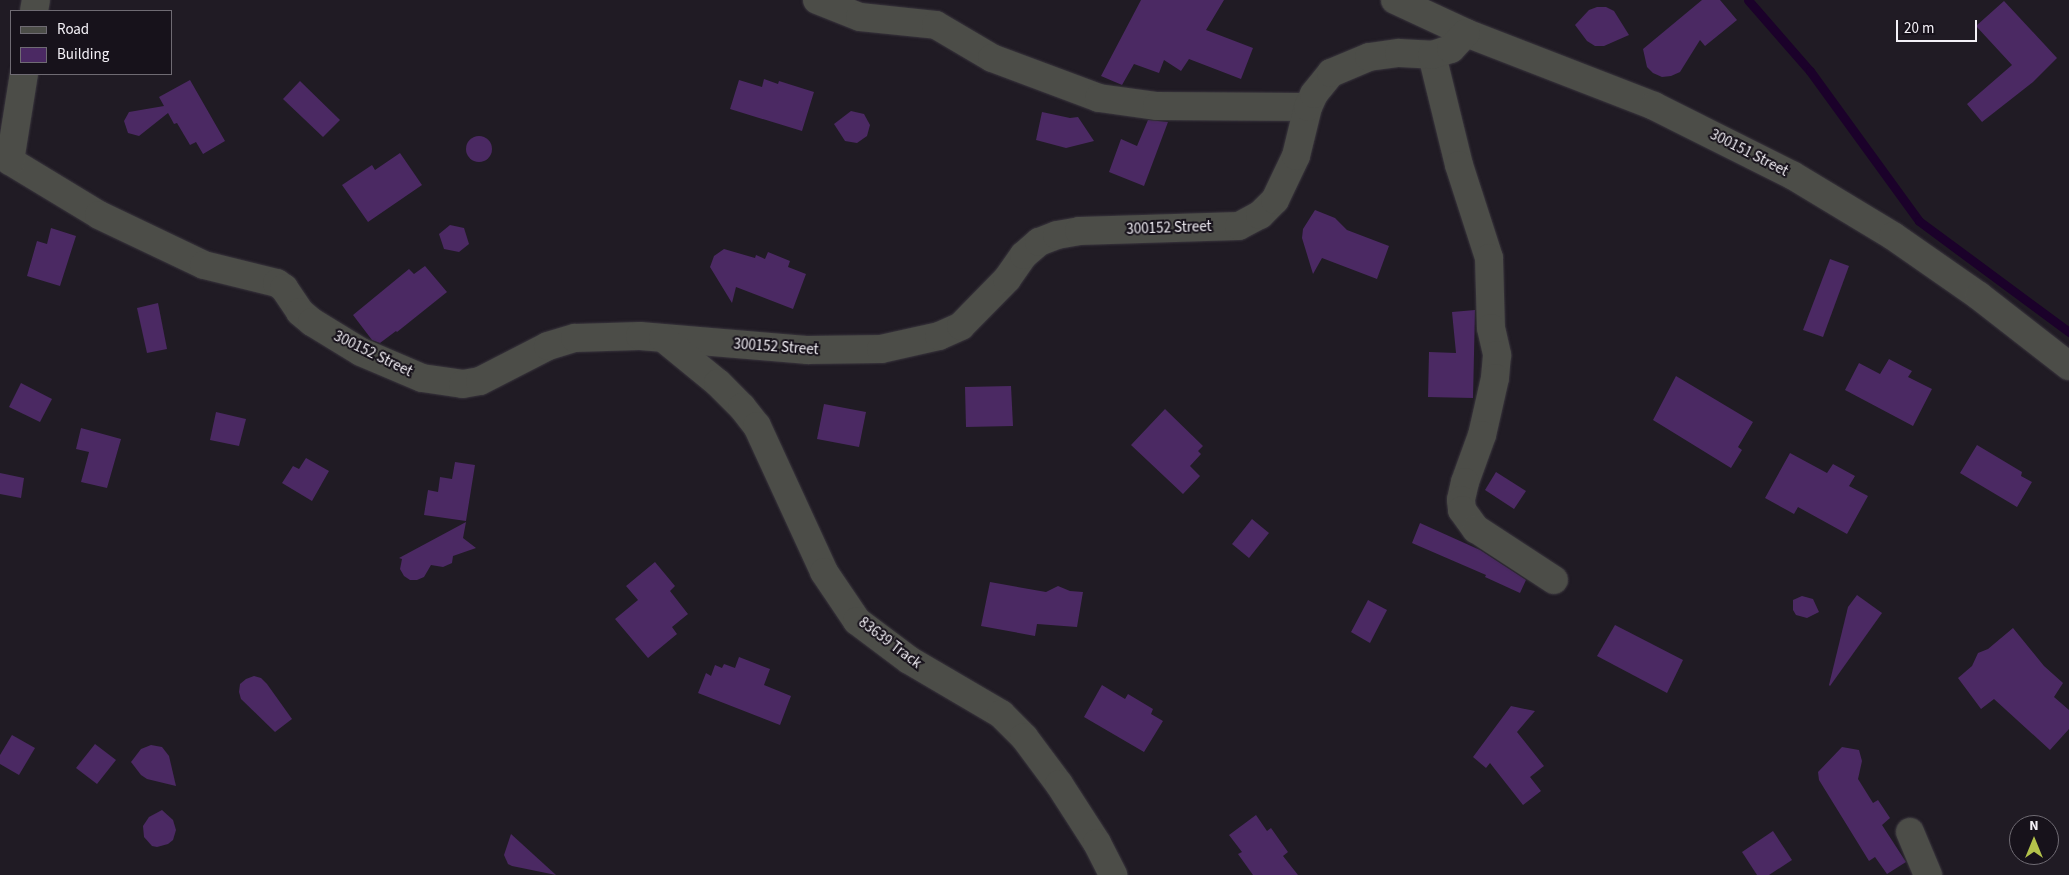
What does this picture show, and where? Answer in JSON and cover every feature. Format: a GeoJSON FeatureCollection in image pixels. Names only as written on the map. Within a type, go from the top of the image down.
{"type":"FeatureCollection","features":[{"type":"Feature","properties":{"kind":"street"},"geometry":{"type":"LineString","coordinates":[[817,0],[860,17],[909,20],[936,25],[992,58],[1099,98],[1157,106],[1308,107]]}},
{"type":"Feature","properties":{"kind":"street","name":"300151 Street"},"geometry":{"type":"LineString","coordinates":[[1395,0],[1466,33],[1592,80],[1654,106],[1792,175],[1893,236],[1979,296],[2069,366]]}},
{"type":"Feature","properties":{"kind":"street","name":"300152 Street"},"geometry":{"type":"LineString","coordinates":[[5,165],[99,215],[204,265],[277,283],[284,288],[300,312],[312,322],[361,352],[422,378],[464,384],[480,381],[548,346],[575,338],[640,336],[808,350],[881,349],[940,336],[961,326],[1007,279],[1024,255],[1039,242],[1057,235],[1079,231],[1239,226],[1260,215],[1275,200],[1296,156],[1308,107],[1314,94],[1331,73],[1369,57],[1399,53],[1432,55],[1451,49],[1466,33]]}},
{"type":"Feature","properties":{"kind":"street"},"geometry":{"type":"LineString","coordinates":[[1432,55],[1459,165],[1489,258],[1491,328],[1497,356],[1495,378],[1482,436],[1465,482],[1461,500],[1462,510],[1476,529],[1554,580]]}},
{"type":"Feature","properties":{"kind":"street"},"geometry":{"type":"LineString","coordinates":[[5,165],[24,75]]}},
{"type":"Feature","properties":{"kind":"street","name":"83639 Track"},"geometry":{"type":"LineString","coordinates":[[663,338],[718,383],[742,407],[757,426],[824,572],[857,621],[909,660],[1001,714],[1018,731],[1060,784],[1097,843],[1113,875]]}},
{"type":"Feature","properties":{"kind":"street"},"geometry":{"type":"LineString","coordinates":[[1910,832],[1928,875]]}},
{"type":"Feature","properties":{"kind":"building"},"geometry":{"type":"Polygon","coordinates":[[[1141,0],[1224,0],[1206,30],[1253,48],[1241,79],[1189,59],[1181,71],[1164,60],[1159,73],[1134,64],[1122,85],[1101,76],[1141,0]]]}},
{"type":"Feature","properties":{"kind":"building"},"geometry":{"type":"Polygon","coordinates":[[[1702,0],[1720,0],[1737,20],[1705,46],[1700,40],[1680,72],[1662,77],[1653,73],[1647,67],[1643,49],[1702,0]]]}},
{"type":"Feature","properties":{"kind":"building"},"geometry":{"type":"Polygon","coordinates":[[[2004,1],[2057,58],[2033,82],[1982,122],[1967,104],[2012,65],[1976,26],[2004,1]]]}},
{"type":"Feature","properties":{"kind":"building"},"geometry":{"type":"Polygon","coordinates":[[[1597,7],[1606,7],[1614,11],[1629,35],[1604,46],[1595,46],[1587,41],[1575,25],[1589,10],[1597,7]]]}},
{"type":"Feature","properties":{"kind":"building"},"geometry":{"type":"Polygon","coordinates":[[[764,79],[778,84],[779,81],[814,92],[802,131],[730,109],[739,80],[762,87],[764,79]]]}},
{"type":"Feature","properties":{"kind":"building"},"geometry":{"type":"Polygon","coordinates":[[[190,80],[225,141],[203,154],[196,142],[190,145],[177,123],[174,124],[168,113],[139,136],[128,133],[124,121],[129,112],[164,106],[159,97],[190,80]]]}},
{"type":"Feature","properties":{"kind":"building"},"geometry":{"type":"Polygon","coordinates":[[[300,81],[340,120],[323,137],[283,99],[300,81]]]}},
{"type":"Feature","properties":{"kind":"building"},"geometry":{"type":"Polygon","coordinates":[[[851,111],[864,114],[870,125],[867,136],[857,143],[845,141],[834,124],[851,111]]]}},
{"type":"Feature","properties":{"kind":"building"},"geometry":{"type":"Polygon","coordinates":[[[1042,112],[1070,118],[1078,117],[1094,141],[1066,148],[1036,140],[1042,112]]]}},
{"type":"Feature","properties":{"kind":"building"},"geometry":{"type":"Polygon","coordinates":[[[1148,120],[1168,122],[1144,186],[1109,172],[1121,139],[1137,146],[1148,120]]]}},
{"type":"Feature","properties":{"kind":"building"},"geometry":{"type":"Polygon","coordinates":[[[479,136],[488,140],[492,149],[488,158],[479,162],[470,158],[466,149],[470,140],[479,136]]]}},
{"type":"Feature","properties":{"kind":"building"},"geometry":{"type":"Polygon","coordinates":[[[400,153],[422,185],[368,222],[342,185],[372,165],[375,170],[400,153]]]}},
{"type":"Feature","properties":{"kind":"building"},"geometry":{"type":"Polygon","coordinates":[[[1315,210],[1335,218],[1347,230],[1389,246],[1377,279],[1322,258],[1313,274],[1302,238],[1303,229],[1315,210]]]}},
{"type":"Feature","properties":{"kind":"building"},"geometry":{"type":"Polygon","coordinates":[[[450,225],[464,228],[469,244],[459,252],[444,249],[439,234],[450,225]]]}},
{"type":"Feature","properties":{"kind":"building"},"geometry":{"type":"Polygon","coordinates":[[[51,228],[76,236],[60,286],[27,276],[37,241],[47,244],[51,228]]]}},
{"type":"Feature","properties":{"kind":"building"},"geometry":{"type":"Polygon","coordinates":[[[724,249],[755,258],[756,255],[765,259],[768,252],[790,261],[788,267],[806,274],[793,309],[736,287],[732,303],[710,267],[714,256],[724,249]]]}},
{"type":"Feature","properties":{"kind":"building"},"geometry":{"type":"Polygon","coordinates":[[[1830,259],[1849,266],[1823,337],[1803,330],[1830,259]]]}},
{"type":"Feature","properties":{"kind":"building"},"geometry":{"type":"Polygon","coordinates":[[[425,266],[447,292],[397,332],[380,343],[372,340],[353,315],[409,269],[414,274],[425,266]]]}},
{"type":"Feature","properties":{"kind":"building"},"geometry":{"type":"Polygon","coordinates":[[[158,303],[167,349],[147,353],[137,308],[158,303]]]}},
{"type":"Feature","properties":{"kind":"building"},"geometry":{"type":"Polygon","coordinates":[[[1475,310],[1473,398],[1428,397],[1429,352],[1456,353],[1452,312],[1475,310]]]}},
{"type":"Feature","properties":{"kind":"building"},"geometry":{"type":"Polygon","coordinates":[[[1889,359],[1912,371],[1908,377],[1932,389],[1913,426],[1845,390],[1859,363],[1880,374],[1889,359]]]}},
{"type":"Feature","properties":{"kind":"building"},"geometry":{"type":"Polygon","coordinates":[[[1676,376],[1753,422],[1738,447],[1742,450],[1731,468],[1653,420],[1676,376]]]}},
{"type":"Feature","properties":{"kind":"building"},"geometry":{"type":"Polygon","coordinates":[[[21,383],[52,399],[40,422],[9,407],[21,383]]]}},
{"type":"Feature","properties":{"kind":"building"},"geometry":{"type":"Polygon","coordinates":[[[1011,386],[1013,426],[966,427],[965,387],[1011,386]]]}},
{"type":"Feature","properties":{"kind":"building"},"geometry":{"type":"Polygon","coordinates":[[[824,404],[866,412],[859,447],[817,439],[824,404]]]}},
{"type":"Feature","properties":{"kind":"building"},"geometry":{"type":"Polygon","coordinates":[[[1165,409],[1203,446],[1198,451],[1201,454],[1190,466],[1200,476],[1183,494],[1131,445],[1165,409]]]}},
{"type":"Feature","properties":{"kind":"building"},"geometry":{"type":"Polygon","coordinates":[[[216,412],[246,419],[239,446],[210,440],[216,412]]]}},
{"type":"Feature","properties":{"kind":"building"},"geometry":{"type":"Polygon","coordinates":[[[81,428],[121,439],[107,488],[81,482],[89,452],[76,449],[81,428]]]}},
{"type":"Feature","properties":{"kind":"building"},"geometry":{"type":"Polygon","coordinates":[[[1977,445],[2022,472],[2021,476],[2032,482],[2017,507],[1960,473],[1977,445]]]}},
{"type":"Feature","properties":{"kind":"building"},"geometry":{"type":"Polygon","coordinates":[[[1790,453],[1827,473],[1833,464],[1855,476],[1849,486],[1868,496],[1847,534],[1798,507],[1794,514],[1765,498],[1790,453]]]}},
{"type":"Feature","properties":{"kind":"building"},"geometry":{"type":"Polygon","coordinates":[[[306,458],[329,471],[312,501],[282,483],[293,466],[299,469],[306,458]]]}},
{"type":"Feature","properties":{"kind":"building"},"geometry":{"type":"Polygon","coordinates":[[[455,462],[475,465],[466,521],[424,515],[428,490],[438,492],[440,477],[452,479],[455,462]]]}},
{"type":"Feature","properties":{"kind":"building"},"geometry":{"type":"Polygon","coordinates":[[[1496,472],[1526,491],[1514,509],[1485,490],[1496,472]]]}},
{"type":"Feature","properties":{"kind":"building"},"geometry":{"type":"Polygon","coordinates":[[[0,473],[24,478],[21,498],[0,494],[0,473]]]}},
{"type":"Feature","properties":{"kind":"building"},"geometry":{"type":"Polygon","coordinates":[[[1252,519],[1269,533],[1249,558],[1232,544],[1252,519]]]}},
{"type":"Feature","properties":{"kind":"building"},"geometry":{"type":"Polygon","coordinates":[[[466,522],[463,538],[476,548],[453,556],[452,563],[443,567],[431,565],[424,577],[417,580],[410,580],[404,576],[400,569],[402,559],[399,558],[466,522]]]}},
{"type":"Feature","properties":{"kind":"building"},"geometry":{"type":"Polygon","coordinates":[[[1420,523],[1480,550],[1526,580],[1520,593],[1485,577],[1486,575],[1412,543],[1420,523]]]}},
{"type":"Feature","properties":{"kind":"building"},"geometry":{"type":"Polygon","coordinates":[[[655,562],[675,586],[670,591],[688,614],[672,627],[677,634],[648,658],[615,619],[638,600],[626,586],[655,562]]]}},
{"type":"Feature","properties":{"kind":"building"},"geometry":{"type":"Polygon","coordinates":[[[990,582],[1046,592],[1058,586],[1070,591],[1083,592],[1077,627],[1037,624],[1035,636],[981,626],[990,582]]]}},
{"type":"Feature","properties":{"kind":"building"},"geometry":{"type":"Polygon","coordinates":[[[1857,595],[1882,613],[1830,686],[1848,607],[1857,595]]]}},
{"type":"Feature","properties":{"kind":"building"},"geometry":{"type":"Polygon","coordinates":[[[1802,596],[1813,599],[1819,612],[1807,618],[1796,615],[1793,610],[1793,600],[1802,596]]]}},
{"type":"Feature","properties":{"kind":"building"},"geometry":{"type":"Polygon","coordinates":[[[1368,600],[1387,610],[1370,643],[1351,632],[1368,600]]]}},
{"type":"Feature","properties":{"kind":"building"},"geometry":{"type":"Polygon","coordinates":[[[1615,625],[1683,660],[1667,693],[1597,656],[1615,625]]]}},
{"type":"Feature","properties":{"kind":"building"},"geometry":{"type":"Polygon","coordinates":[[[2013,628],[2044,666],[2063,683],[2054,697],[2069,710],[2069,729],[2050,750],[1994,699],[1981,709],[1958,678],[1972,666],[1978,653],[1988,649],[2013,628]]]}},
{"type":"Feature","properties":{"kind":"building"},"geometry":{"type":"Polygon","coordinates":[[[739,657],[770,669],[764,685],[791,696],[780,725],[698,693],[706,673],[711,676],[715,665],[722,668],[724,664],[735,668],[739,657]]]}},
{"type":"Feature","properties":{"kind":"building"},"geometry":{"type":"Polygon","coordinates":[[[254,676],[261,678],[267,684],[292,719],[275,732],[241,699],[239,692],[240,684],[254,676]]]}},
{"type":"Feature","properties":{"kind":"building"},"geometry":{"type":"Polygon","coordinates":[[[1102,685],[1125,699],[1128,694],[1153,709],[1151,714],[1163,721],[1144,752],[1084,717],[1102,685]]]}},
{"type":"Feature","properties":{"kind":"building"},"geometry":{"type":"Polygon","coordinates":[[[1511,706],[1535,711],[1517,732],[1544,766],[1530,777],[1541,791],[1523,805],[1490,763],[1486,768],[1473,757],[1511,706]]]}},
{"type":"Feature","properties":{"kind":"building"},"geometry":{"type":"Polygon","coordinates":[[[12,735],[35,748],[19,775],[0,764],[0,755],[12,735]]]}},
{"type":"Feature","properties":{"kind":"building"},"geometry":{"type":"Polygon","coordinates":[[[95,744],[116,760],[97,784],[76,768],[95,744]]]}},
{"type":"Feature","properties":{"kind":"building"},"geometry":{"type":"Polygon","coordinates":[[[151,745],[162,747],[169,756],[176,786],[147,779],[141,775],[131,762],[141,749],[151,745]]]}},
{"type":"Feature","properties":{"kind":"building"},"geometry":{"type":"Polygon","coordinates":[[[1842,747],[1859,750],[1862,761],[1858,779],[1873,803],[1878,800],[1890,818],[1882,825],[1906,862],[1887,874],[1875,857],[1869,861],[1819,780],[1818,772],[1842,747]]]}},
{"type":"Feature","properties":{"kind":"building"},"geometry":{"type":"Polygon","coordinates":[[[162,810],[173,820],[176,830],[173,840],[168,844],[157,847],[152,846],[144,837],[143,826],[149,817],[162,810]]]}},
{"type":"Feature","properties":{"kind":"building"},"geometry":{"type":"Polygon","coordinates":[[[1256,815],[1267,831],[1271,828],[1288,852],[1283,856],[1298,875],[1253,875],[1238,854],[1242,852],[1229,835],[1256,815]]]}},
{"type":"Feature","properties":{"kind":"building"},"geometry":{"type":"Polygon","coordinates":[[[1773,831],[1792,860],[1769,875],[1757,875],[1742,852],[1773,831]]]}},
{"type":"Feature","properties":{"kind":"building"},"geometry":{"type":"Polygon","coordinates":[[[511,834],[556,875],[508,864],[504,855],[511,834]]]}},
{"type":"Feature","properties":{"kind":"waterway"},"geometry":{"type":"LineString","coordinates":[[1748,0],[1810,71],[1919,221],[2069,332]]}}]}
